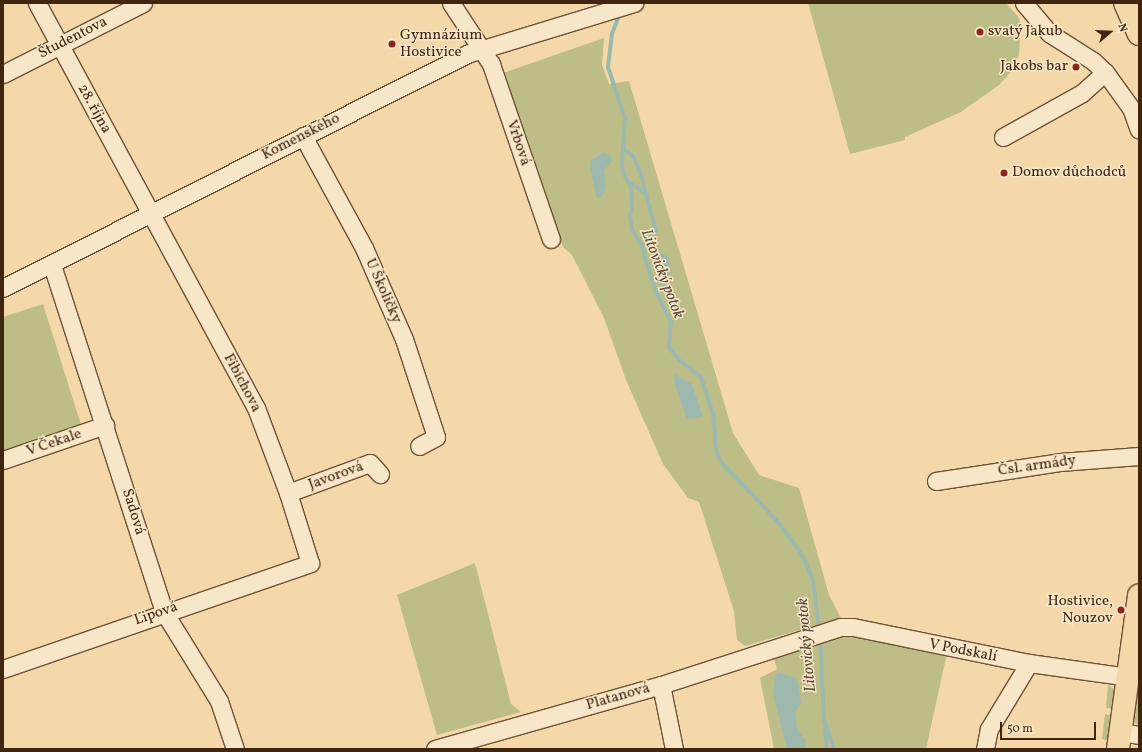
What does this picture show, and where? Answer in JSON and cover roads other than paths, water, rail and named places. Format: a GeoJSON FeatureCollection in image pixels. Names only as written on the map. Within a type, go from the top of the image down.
{"type":"FeatureCollection","features":[{"type":"Feature","properties":{"kind":"main road"},"geometry":{"type":"LineString","coordinates":[[1125,3],[1139,34]]}},
{"type":"Feature","properties":{"kind":"main road"},"geometry":{"type":"LineString","coordinates":[[1126,739],[1128,677],[1139,599]]}},
{"type":"Feature","properties":{"kind":"street","name":"28. října"},"geometry":{"type":"LineString","coordinates":[[36,3],[151,214]]}},
{"type":"Feature","properties":{"kind":"street","name":"Študentova"},"geometry":{"type":"LineString","coordinates":[[3,74],[143,3]]}},
{"type":"Feature","properties":{"kind":"street","name":"Vrbová"},"geometry":{"type":"LineString","coordinates":[[451,3],[491,64],[551,239]]}},
{"type":"Feature","properties":{"kind":"street","name":"Komenského"},"geometry":{"type":"LineString","coordinates":[[3,288],[52,265],[303,136],[480,49],[634,3]]}},
{"type":"Feature","properties":{"kind":"street"},"geometry":{"type":"LineString","coordinates":[[1024,3],[1049,33],[1093,61],[1105,72],[1131,108],[1139,130]]}},
{"type":"Feature","properties":{"kind":"street"},"geometry":{"type":"LineString","coordinates":[[1004,137],[1082,93],[1105,72]]}},
{"type":"Feature","properties":{"kind":"street","name":"U Školičky"},"geometry":{"type":"LineString","coordinates":[[303,136],[364,248],[404,339],[436,437],[419,446]]}},
{"type":"Feature","properties":{"kind":"street","name":"Fibichova"},"geometry":{"type":"LineString","coordinates":[[151,214],[256,408],[288,493],[310,563]]}},
{"type":"Feature","properties":{"kind":"street","name":"Sadová"},"geometry":{"type":"LineString","coordinates":[[52,265],[105,425],[164,612],[219,701],[236,749]]}},
{"type":"Feature","properties":{"kind":"street","name":"V Čekale"},"geometry":{"type":"LineString","coordinates":[[3,460],[105,425]]}},
{"type":"Feature","properties":{"kind":"street","name":"Čsl. armády"},"geometry":{"type":"LineString","coordinates":[[936,482],[1060,462],[1139,456]]}},
{"type":"Feature","properties":{"kind":"street","name":"Javorová"},"geometry":{"type":"LineString","coordinates":[[288,493],[370,464],[380,474]]}},
{"type":"Feature","properties":{"kind":"street","name":"Lipová"},"geometry":{"type":"LineString","coordinates":[[3,669],[164,612],[310,563]]}},
{"type":"Feature","properties":{"kind":"street","name":"V Podskalí"},"geometry":{"type":"LineString","coordinates":[[800,640],[833,630],[853,627],[1029,663],[1128,677]]}},
{"type":"Feature","properties":{"kind":"street","name":"Platanová"},"geometry":{"type":"LineString","coordinates":[[435,749],[661,685],[800,640]]}},
{"type":"Feature","properties":{"kind":"street"},"geometry":{"type":"LineString","coordinates":[[985,749],[989,730],[1029,663]]}},
{"type":"Feature","properties":{"kind":"street"},"geometry":{"type":"LineString","coordinates":[[661,685],[674,749]]}},
{"type":"Feature","properties":{"kind":"water"},"geometry":{"type":"Polygon","coordinates":[[[603,153],[611,156],[612,161],[604,171],[606,186],[604,194],[599,198],[596,196],[590,167],[591,160],[603,153]]]}},
{"type":"Feature","properties":{"kind":"water"},"geometry":{"type":"Polygon","coordinates":[[[661,253],[669,257],[669,279],[664,290],[658,282],[660,273],[657,260],[661,253]]]}},
{"type":"Feature","properties":{"kind":"water"},"geometry":{"type":"Polygon","coordinates":[[[674,374],[692,384],[703,417],[687,419],[675,386],[674,374]]]}},
{"type":"Feature","properties":{"kind":"water"},"geometry":{"type":"Polygon","coordinates":[[[778,673],[795,677],[798,682],[801,704],[795,712],[797,728],[806,741],[804,749],[787,749],[773,694],[775,676],[778,673]]]}},
{"type":"Feature","properties":{"kind":"waterway","name":"Litovický potok"},"geometry":{"type":"LineString","coordinates":[[620,13],[612,34],[608,67],[625,118],[622,162],[623,173],[631,187],[632,208],[630,217],[632,230],[641,244],[656,292],[671,322],[669,347],[680,361],[701,377],[713,413],[716,451],[722,463],[779,523],[804,558],[813,580],[819,629]]}},
{"type":"Feature","properties":{"kind":"waterway"},"geometry":{"type":"LineString","coordinates":[[623,149],[633,156],[640,172],[656,231],[642,246]]}},
{"type":"Feature","properties":{"kind":"waterway"},"geometry":{"type":"LineString","coordinates":[[628,181],[647,195]]}},
{"type":"Feature","properties":{"kind":"waterway","name":"Litovický potok"},"geometry":{"type":"LineString","coordinates":[[820,638],[824,719],[834,749]]}},
{"type":"Feature","properties":{"kind":"waterway"},"geometry":{"type":"LineString","coordinates":[[825,728],[827,749]]}},
{"type":"Feature","properties":{"kind":"place","name":"svatý Jakub"},"geometry":{"type":"Point","coordinates":[980,32]}},
{"type":"Feature","properties":{"kind":"place","name":"Gymnázium Hostivice"},"geometry":{"type":"Point","coordinates":[392,44]}},
{"type":"Feature","properties":{"kind":"place","name":"Jakobs bar"},"geometry":{"type":"Point","coordinates":[1076,67]}},
{"type":"Feature","properties":{"kind":"place","name":"Domov důchodců"},"geometry":{"type":"Point","coordinates":[1004,173]}},
{"type":"Feature","properties":{"kind":"place","name":"Hostivice, Nouzov"},"geometry":{"type":"Point","coordinates":[1121,610]}}]}
